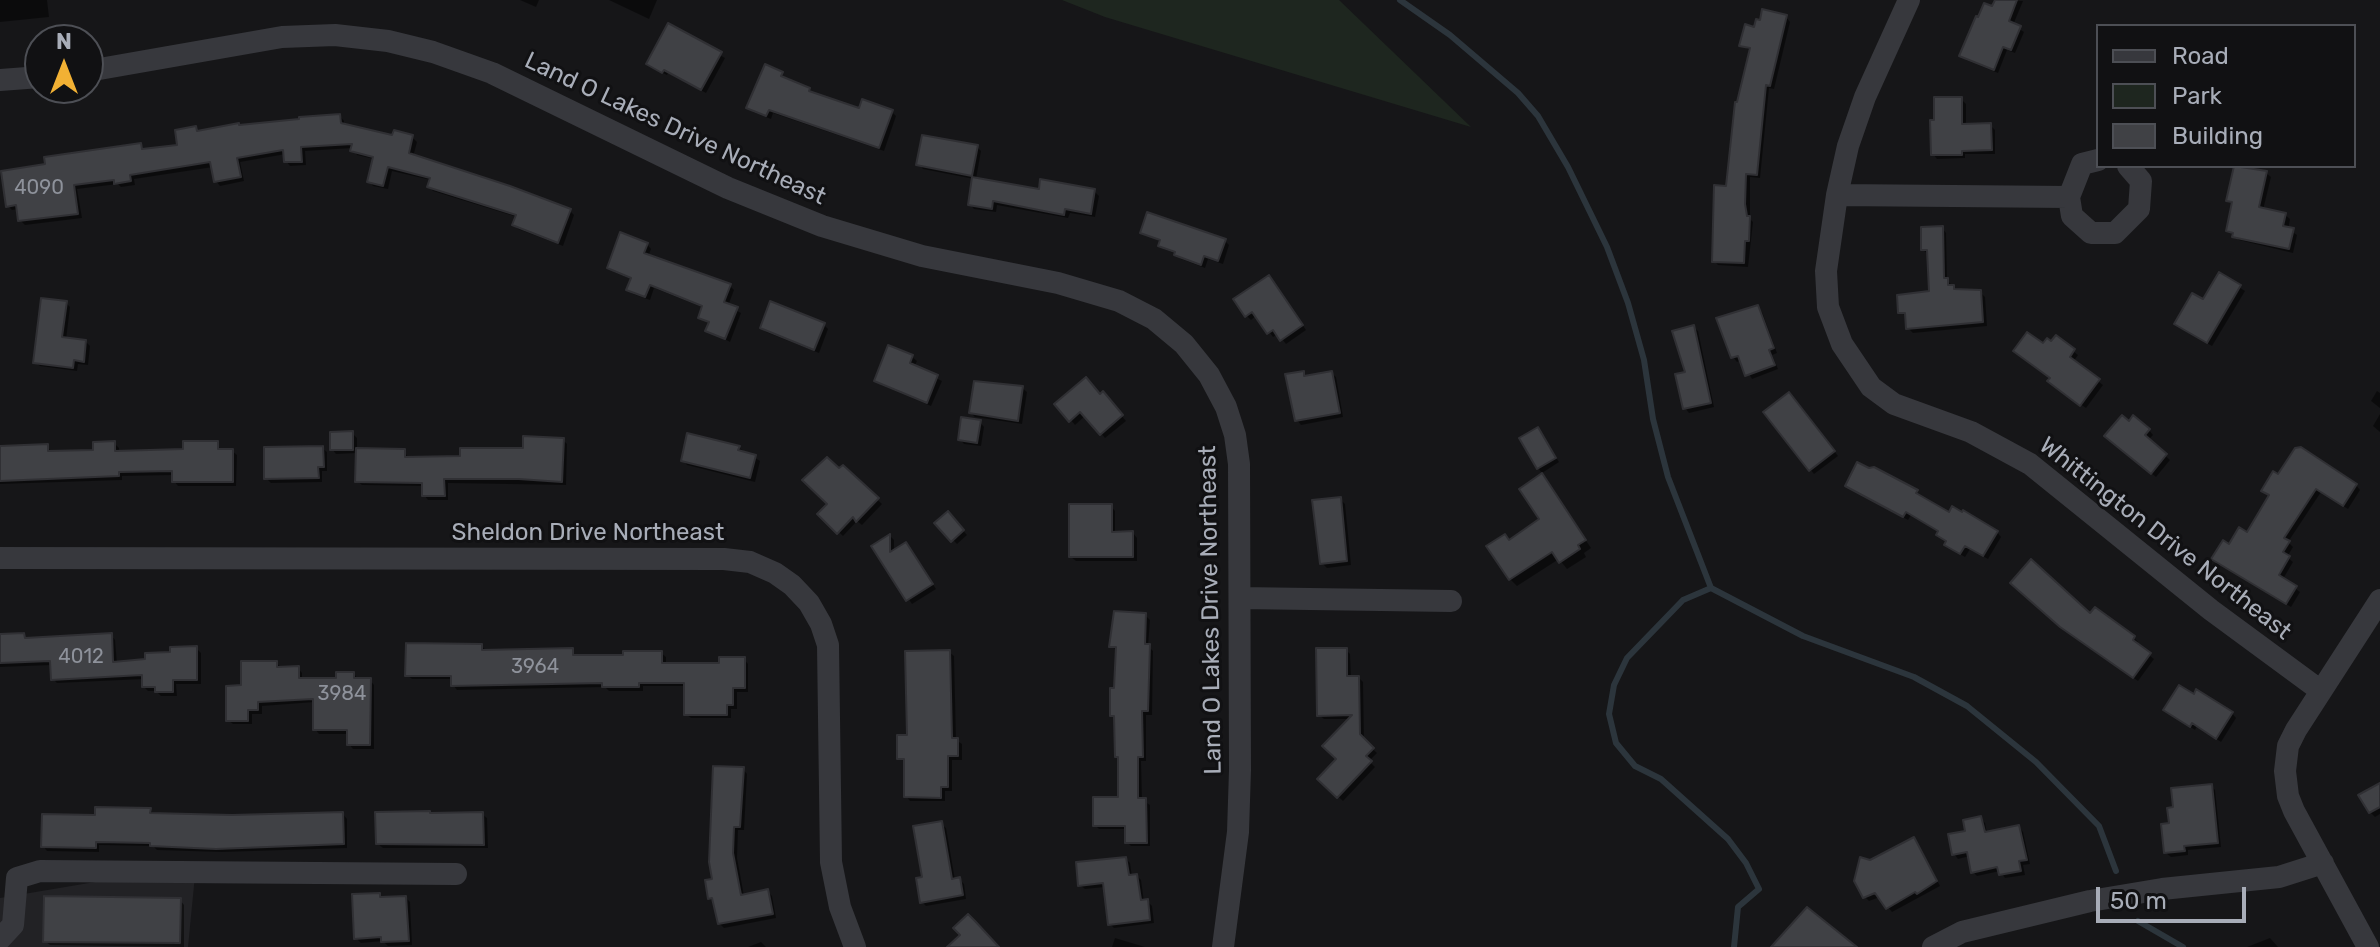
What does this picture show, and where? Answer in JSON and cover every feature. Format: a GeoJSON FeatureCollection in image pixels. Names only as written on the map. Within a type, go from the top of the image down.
{"type":"FeatureCollection","features":[{"type":"Feature","properties":{"kind":"street","name":"Whittington Drive Northeast"},"geometry":{"type":"LineString","coordinates":[[1909,0],[1865,97],[1848,146],[1837,195],[1826,271],[1828,307],[1842,344],[1871,387],[1894,404],[1971,432],[2030,464],[2211,610],[2321,691]]}},
{"type":"Feature","properties":{"kind":"street","name":"Land O Lakes Drive Northeast"},"geometry":{"type":"LineString","coordinates":[[104,68],[282,37],[335,35],[388,41],[433,52],[492,73],[728,188],[822,226],[922,256],[1058,283],[1119,301],[1154,319],[1184,344],[1209,375],[1226,407],[1235,435],[1239,464],[1238,832],[1223,947]]}},
{"type":"Feature","properties":{"kind":"street"},"geometry":{"type":"LineString","coordinates":[[0,80],[24,78]]}},
{"type":"Feature","properties":{"kind":"street"},"geometry":{"type":"LineString","coordinates":[[2096,160],[2082,164],[2069,197],[2072,216],[2091,233],[2115,233],[2139,209],[2141,181],[2130,168]]}},
{"type":"Feature","properties":{"kind":"street"},"geometry":{"type":"LineString","coordinates":[[1837,195],[2069,197]]}},
{"type":"Feature","properties":{"kind":"street","name":"Sheldon Drive Northeast"},"geometry":{"type":"LineString","coordinates":[[0,558],[724,559],[750,562],[775,573],[809,603],[828,645],[831,862],[840,907],[855,947]]}},
{"type":"Feature","properties":{"kind":"street"},"geometry":{"type":"LineString","coordinates":[[1240,598],[1451,601]]}},
{"type":"Feature","properties":{"kind":"street"},"geometry":{"type":"LineString","coordinates":[[2368,947],[2288,796],[2285,771],[2292,738],[2380,600]]}},
{"type":"Feature","properties":{"kind":"street"},"geometry":{"type":"LineString","coordinates":[[1933,947],[1962,932],[2090,901],[2162,889],[2279,877],[2323,863]]}},
{"type":"Feature","properties":{"kind":"street"},"geometry":{"type":"LineString","coordinates":[[0,939],[13,925],[17,878],[40,871],[456,874]]}},
{"type":"Feature","properties":{"kind":"shaded area"},"geometry":{"type":"Polygon","coordinates":[[[196,865],[188,947],[0,947],[0,898],[196,865]]]}},
{"type":"Feature","properties":{"kind":"green space"},"geometry":{"type":"Polygon","coordinates":[[[1062,0],[1339,0],[1471,127],[1105,17],[1062,0]]]}},
{"type":"Feature","properties":{"kind":"building"},"geometry":{"type":"Polygon","coordinates":[[[1995,0],[2017,0],[2009,21],[2021,26],[2011,50],[2003,47],[1994,70],[1959,56],[1984,3],[1992,6],[1995,0]]]}},
{"type":"Feature","properties":{"kind":"building"},"geometry":{"type":"Polygon","coordinates":[[[1762,9],[1787,15],[1770,86],[1766,85],[1757,175],[1746,174],[1749,241],[1745,241],[1744,263],[1712,262],[1714,185],[1726,186],[1735,102],[1750,48],[1739,46],[1745,24],[1754,27],[1756,19],[1760,20],[1762,9]]]}},
{"type":"Feature","properties":{"kind":"building"},"geometry":{"type":"Polygon","coordinates":[[[668,23],[722,52],[701,90],[646,64],[668,23]]]}},
{"type":"Feature","properties":{"kind":"building"},"geometry":{"type":"Polygon","coordinates":[[[765,64],[783,72],[781,76],[810,88],[809,91],[859,108],[862,99],[893,110],[879,148],[769,110],[766,116],[746,108],[765,64]]]}},
{"type":"Feature","properties":{"kind":"building"},"geometry":{"type":"Polygon","coordinates":[[[1934,97],[1962,97],[1962,124],[1991,123],[1992,150],[1962,151],[1962,155],[1931,155],[1930,120],[1934,120],[1934,97]]]}},
{"type":"Feature","properties":{"kind":"building"},"geometry":{"type":"Polygon","coordinates":[[[340,114],[341,123],[392,135],[394,130],[413,135],[409,153],[571,209],[558,243],[512,225],[516,215],[427,187],[430,178],[388,167],[383,186],[367,182],[373,157],[350,151],[352,144],[301,147],[302,162],[284,162],[283,150],[237,158],[241,177],[214,182],[210,162],[130,175],[131,181],[114,184],[114,180],[74,185],[78,214],[18,221],[16,205],[6,207],[1,171],[45,164],[44,157],[141,143],[142,149],[177,145],[175,130],[196,126],[197,131],[239,123],[340,114]]]}},
{"type":"Feature","properties":{"kind":"building"},"geometry":{"type":"Polygon","coordinates":[[[922,135],[978,145],[972,176],[916,165],[922,135]]]}},
{"type":"Feature","properties":{"kind":"building"},"geometry":{"type":"Polygon","coordinates":[[[2234,168],[2267,171],[2259,207],[2286,213],[2283,226],[2294,228],[2289,249],[2232,237],[2233,233],[2226,231],[2232,202],[2226,201],[2234,168]]]}},
{"type":"Feature","properties":{"kind":"building"},"geometry":{"type":"Polygon","coordinates":[[[972,177],[1039,189],[1040,179],[1095,189],[1091,214],[1065,209],[1064,215],[993,201],[992,209],[968,205],[972,177]]]}},
{"type":"Feature","properties":{"kind":"building"},"geometry":{"type":"Polygon","coordinates":[[[1147,212],[1226,239],[1218,261],[1204,256],[1201,265],[1158,246],[1160,240],[1140,233],[1147,212]]]}},
{"type":"Feature","properties":{"kind":"building"},"geometry":{"type":"Polygon","coordinates":[[[1943,226],[1944,278],[1948,278],[1948,285],[1954,285],[1954,289],[1981,290],[1983,322],[1906,329],[1905,313],[1898,313],[1897,295],[1929,291],[1927,250],[1921,250],[1921,227],[1943,226]]]}},
{"type":"Feature","properties":{"kind":"building"},"geometry":{"type":"Polygon","coordinates":[[[620,232],[648,243],[644,253],[731,284],[724,302],[738,307],[725,339],[705,331],[709,322],[698,318],[702,306],[650,285],[645,297],[626,290],[631,278],[607,268],[620,232]]]}},
{"type":"Feature","properties":{"kind":"building"},"geometry":{"type":"Polygon","coordinates":[[[2219,272],[2241,285],[2207,343],[2174,324],[2192,293],[2203,299],[2219,272]]]}},
{"type":"Feature","properties":{"kind":"building"},"geometry":{"type":"Polygon","coordinates":[[[1269,275],[1303,325],[1280,341],[1273,330],[1267,334],[1252,312],[1245,317],[1233,299],[1269,275]]]}},
{"type":"Feature","properties":{"kind":"building"},"geometry":{"type":"Polygon","coordinates":[[[41,298],[67,301],[62,337],[86,340],[84,362],[74,360],[73,368],[33,363],[41,298]]]}},
{"type":"Feature","properties":{"kind":"building"},"geometry":{"type":"Polygon","coordinates":[[[770,301],[825,323],[814,350],[760,328],[770,301]]]}},
{"type":"Feature","properties":{"kind":"building"},"geometry":{"type":"Polygon","coordinates":[[[1758,305],[1774,348],[1769,350],[1775,365],[1745,376],[1738,356],[1731,358],[1716,318],[1758,305]]]}},
{"type":"Feature","properties":{"kind":"building"},"geometry":{"type":"Polygon","coordinates":[[[1694,325],[1711,403],[1683,409],[1675,374],[1685,372],[1672,331],[1694,325]]]}},
{"type":"Feature","properties":{"kind":"building"},"geometry":{"type":"Polygon","coordinates":[[[2027,332],[2043,343],[2047,338],[2051,341],[2056,335],[2075,349],[2070,357],[2100,379],[2080,406],[2047,381],[2050,378],[2013,351],[2027,332]]]}},
{"type":"Feature","properties":{"kind":"building"},"geometry":{"type":"Polygon","coordinates":[[[888,345],[913,355],[910,363],[938,375],[927,403],[874,381],[888,345]]]}},
{"type":"Feature","properties":{"kind":"building"},"geometry":{"type":"Polygon","coordinates":[[[1304,371],[1304,376],[1332,371],[1340,413],[1295,421],[1285,374],[1304,371]]]}},
{"type":"Feature","properties":{"kind":"building"},"geometry":{"type":"Polygon","coordinates":[[[1086,377],[1100,394],[1103,391],[1123,415],[1100,435],[1080,412],[1069,422],[1054,404],[1086,377]]]}},
{"type":"Feature","properties":{"kind":"building"},"geometry":{"type":"Polygon","coordinates":[[[974,381],[1023,386],[1018,421],[969,413],[974,381]]]}},
{"type":"Feature","properties":{"kind":"building"},"geometry":{"type":"Polygon","coordinates":[[[1789,392],[1835,451],[1809,471],[1763,412],[1789,392]]]}},
{"type":"Feature","properties":{"kind":"building"},"geometry":{"type":"Polygon","coordinates":[[[2122,415],[2129,421],[2133,415],[2150,429],[2145,435],[2167,454],[2151,474],[2104,436],[2122,415]]]}},
{"type":"Feature","properties":{"kind":"building"},"geometry":{"type":"Polygon","coordinates":[[[961,417],[981,420],[977,443],[958,440],[961,417]]]}},
{"type":"Feature","properties":{"kind":"building"},"geometry":{"type":"Polygon","coordinates":[[[1538,427],[1556,458],[1537,469],[1519,438],[1538,427]]]}},
{"type":"Feature","properties":{"kind":"building"},"geometry":{"type":"Polygon","coordinates":[[[353,431],[353,450],[330,450],[330,432],[353,431]]]}},
{"type":"Feature","properties":{"kind":"building"},"geometry":{"type":"Polygon","coordinates":[[[687,433],[740,446],[738,450],[756,455],[750,478],[681,461],[687,433]]]}},
{"type":"Feature","properties":{"kind":"building"},"geometry":{"type":"Polygon","coordinates":[[[523,436],[564,438],[562,482],[444,479],[445,496],[422,496],[422,483],[355,482],[356,448],[405,449],[405,457],[460,456],[460,448],[523,448],[523,436]]]}},
{"type":"Feature","properties":{"kind":"building"},"geometry":{"type":"Polygon","coordinates":[[[115,441],[115,451],[183,449],[183,441],[218,441],[218,449],[233,449],[233,482],[172,482],[172,471],[0,481],[0,446],[48,444],[48,451],[93,450],[93,442],[115,441]]]}},
{"type":"Feature","properties":{"kind":"building"},"geometry":{"type":"Polygon","coordinates":[[[323,446],[324,467],[318,467],[319,478],[264,479],[264,447],[323,446]]]}},
{"type":"Feature","properties":{"kind":"building"},"geometry":{"type":"Polygon","coordinates":[[[2301,447],[2357,484],[2343,506],[2316,489],[2284,538],[2290,541],[2283,552],[2290,556],[2279,575],[2297,586],[2286,604],[2211,559],[2223,540],[2229,544],[2239,527],[2247,532],[2269,495],[2261,491],[2273,471],[2278,474],[2295,448],[2301,447]]]}},
{"type":"Feature","properties":{"kind":"building"},"geometry":{"type":"Polygon","coordinates":[[[827,457],[839,468],[843,465],[879,498],[856,522],[853,517],[837,534],[817,514],[827,504],[802,480],[827,457]]]}},
{"type":"Feature","properties":{"kind":"building"},"geometry":{"type":"Polygon","coordinates":[[[1857,462],[1874,467],[1918,490],[1916,493],[1949,512],[1952,506],[1963,510],[1998,531],[1983,556],[1965,546],[1960,554],[1944,545],[1946,541],[1936,535],[1938,531],[1906,512],[1903,517],[1845,486],[1857,462]]]}},
{"type":"Feature","properties":{"kind":"building"},"geometry":{"type":"Polygon","coordinates":[[[1542,473],[1586,540],[1578,545],[1580,549],[1559,563],[1552,552],[1509,580],[1486,546],[1505,534],[1509,540],[1539,519],[1519,489],[1542,473]]]}},
{"type":"Feature","properties":{"kind":"building"},"geometry":{"type":"Polygon","coordinates":[[[1341,497],[1347,561],[1320,564],[1312,500],[1341,497]]]}},
{"type":"Feature","properties":{"kind":"building"},"geometry":{"type":"Polygon","coordinates":[[[1069,504],[1112,504],[1112,532],[1133,531],[1133,557],[1069,557],[1069,504]]]}},
{"type":"Feature","properties":{"kind":"building"},"geometry":{"type":"Polygon","coordinates":[[[948,511],[964,530],[951,542],[934,523],[948,511]]]}},
{"type":"Feature","properties":{"kind":"building"},"geometry":{"type":"Polygon","coordinates":[[[890,534],[890,552],[906,542],[933,584],[906,601],[871,546],[890,534]]]}},
{"type":"Feature","properties":{"kind":"building"},"geometry":{"type":"Polygon","coordinates":[[[2031,559],[2090,613],[2095,607],[2135,636],[2133,640],[2151,653],[2133,678],[2060,627],[2010,583],[2031,559]]]}},
{"type":"Feature","properties":{"kind":"building"},"geometry":{"type":"Polygon","coordinates":[[[1114,611],[1146,613],[1145,644],[1150,644],[1148,711],[1142,711],[1143,757],[1138,757],[1138,798],[1146,798],[1147,843],[1125,843],[1125,826],[1093,826],[1093,797],[1118,797],[1114,716],[1110,716],[1110,688],[1114,688],[1116,647],[1109,647],[1114,611]]]}},
{"type":"Feature","properties":{"kind":"building"},"geometry":{"type":"Polygon","coordinates":[[[24,633],[25,638],[112,633],[113,662],[145,659],[145,653],[170,652],[170,647],[197,646],[197,680],[173,680],[173,692],[155,692],[155,687],[142,687],[142,675],[51,680],[50,661],[0,663],[0,634],[24,633]]]}},
{"type":"Feature","properties":{"kind":"building"},"geometry":{"type":"Polygon","coordinates":[[[406,643],[482,644],[482,650],[573,648],[573,655],[662,651],[662,663],[719,663],[719,657],[745,657],[745,688],[733,688],[733,705],[727,705],[727,715],[684,715],[684,683],[639,683],[639,687],[602,687],[602,683],[451,686],[451,676],[405,676],[406,643]]]}},
{"type":"Feature","properties":{"kind":"building"},"geometry":{"type":"Polygon","coordinates":[[[1316,648],[1347,648],[1347,676],[1359,676],[1360,734],[1374,748],[1366,756],[1372,761],[1337,798],[1317,779],[1336,759],[1322,746],[1352,715],[1317,716],[1316,648]]]}},
{"type":"Feature","properties":{"kind":"building"},"geometry":{"type":"Polygon","coordinates":[[[950,650],[952,738],[958,738],[958,756],[948,756],[948,787],[941,787],[941,798],[904,797],[904,759],[897,759],[897,735],[907,735],[905,651],[950,650]]]}},
{"type":"Feature","properties":{"kind":"building"},"geometry":{"type":"Polygon","coordinates":[[[241,661],[277,661],[277,667],[299,666],[299,678],[336,678],[336,672],[354,672],[354,678],[371,678],[370,745],[347,745],[347,730],[313,730],[313,699],[258,702],[258,710],[248,710],[248,721],[226,721],[226,686],[241,685],[241,661]]]}},
{"type":"Feature","properties":{"kind":"building"},"geometry":{"type":"Polygon","coordinates":[[[2179,685],[2194,694],[2196,689],[2233,712],[2216,739],[2192,723],[2190,727],[2163,710],[2179,685]]]}},
{"type":"Feature","properties":{"kind":"building"},"geometry":{"type":"Polygon","coordinates":[[[713,766],[744,767],[740,827],[734,827],[733,853],[741,895],[768,889],[773,914],[718,924],[712,898],[708,899],[705,880],[712,879],[709,862],[713,766]]]}},
{"type":"Feature","properties":{"kind":"building"},"geometry":{"type":"Polygon","coordinates":[[[2380,783],[2380,807],[2369,813],[2358,795],[2380,783]]]}},
{"type":"Feature","properties":{"kind":"building"},"geometry":{"type":"Polygon","coordinates":[[[2212,784],[2218,843],[2184,846],[2185,851],[2164,853],[2161,824],[2169,823],[2167,808],[2173,807],[2171,788],[2212,784]]]}},
{"type":"Feature","properties":{"kind":"building"},"geometry":{"type":"Polygon","coordinates":[[[95,807],[151,808],[150,813],[232,815],[343,812],[344,844],[216,849],[96,842],[96,848],[41,847],[42,814],[95,815],[95,807]]]}},
{"type":"Feature","properties":{"kind":"building"},"geometry":{"type":"Polygon","coordinates":[[[375,812],[483,812],[484,845],[376,844],[375,812]]]}},
{"type":"Feature","properties":{"kind":"building"},"geometry":{"type":"Polygon","coordinates":[[[1981,816],[1985,832],[2019,825],[2027,860],[2019,861],[2021,871],[1999,875],[1997,867],[1971,873],[1967,852],[1952,855],[1948,834],[1965,831],[1963,820],[1981,816]]]}},
{"type":"Feature","properties":{"kind":"building"},"geometry":{"type":"Polygon","coordinates":[[[942,821],[952,879],[960,877],[963,895],[920,903],[916,878],[922,877],[913,826],[942,821]]]}},
{"type":"Feature","properties":{"kind":"building"},"geometry":{"type":"Polygon","coordinates":[[[1914,837],[1937,881],[1886,909],[1875,893],[1863,898],[1854,881],[1860,857],[1870,860],[1914,837]]]}},
{"type":"Feature","properties":{"kind":"building"},"geometry":{"type":"Polygon","coordinates":[[[1126,857],[1129,875],[1137,874],[1141,900],[1148,899],[1150,920],[1108,925],[1103,883],[1078,886],[1076,862],[1126,857]]]}},
{"type":"Feature","properties":{"kind":"building"},"geometry":{"type":"Polygon","coordinates":[[[380,893],[380,897],[406,896],[409,941],[381,942],[381,937],[354,939],[352,894],[380,893]]]}},
{"type":"Feature","properties":{"kind":"building"},"geometry":{"type":"Polygon","coordinates":[[[44,896],[181,898],[180,943],[43,942],[44,896]]]}},
{"type":"Feature","properties":{"kind":"building"},"geometry":{"type":"Polygon","coordinates":[[[1807,907],[1857,947],[1771,947],[1807,907]]]}},
{"type":"Feature","properties":{"kind":"building"},"geometry":{"type":"Polygon","coordinates":[[[968,914],[999,947],[947,947],[960,935],[953,928],[968,914]]]}},
{"type":"Feature","properties":{"kind":"waterway"},"geometry":{"type":"LineString","coordinates":[[1400,0],[1450,35],[1518,93],[1538,116],[1568,167],[1607,247],[1628,303],[1644,360],[1653,419],[1668,477],[1711,588],[1803,636],[1914,677],[1967,706],[2036,762],[2099,826],[2116,871]]}},
{"type":"Feature","properties":{"kind":"waterway"},"geometry":{"type":"LineString","coordinates":[[1711,588],[1683,600],[1627,658],[1614,685],[1609,714],[1616,743],[1635,766],[1661,779],[1728,839],[1746,863],[1759,889],[1738,907],[1734,947]]}},
{"type":"Feature","properties":{"kind":"waterway"},"geometry":{"type":"LineString","coordinates":[[2138,921],[2183,947]]}}]}
